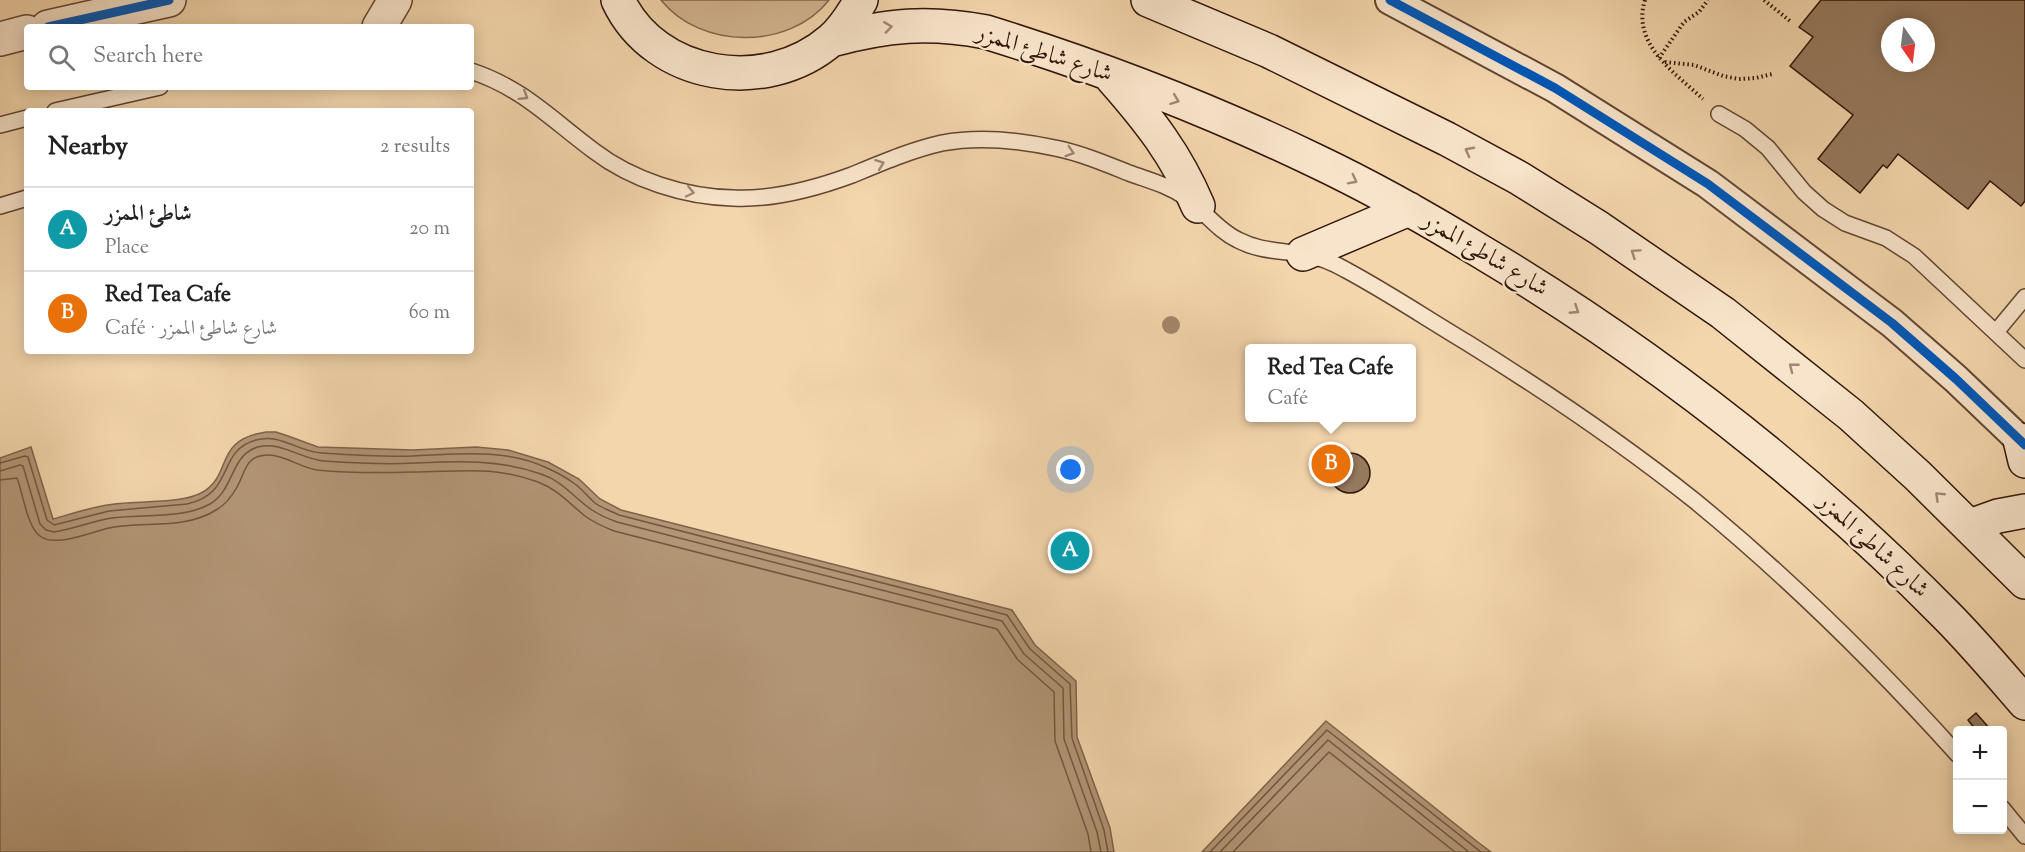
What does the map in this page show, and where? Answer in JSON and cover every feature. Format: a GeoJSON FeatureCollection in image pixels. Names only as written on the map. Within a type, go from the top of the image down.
{"type":"FeatureCollection","features":[{"type":"Feature","properties":{"kind":"main road"},"geometry":{"type":"LineString","coordinates":[[61,24],[169,0]]}},
{"type":"Feature","properties":{"kind":"main road"},"geometry":{"type":"LineString","coordinates":[[381,24],[395,0]]}},
{"type":"Feature","properties":{"kind":"main road"},"geometry":{"type":"LineString","coordinates":[[618,0],[623,12],[645,37],[672,57],[704,70],[737,74],[771,70],[803,59],[831,40],[850,19],[861,0]]}},
{"type":"Feature","properties":{"kind":"main road"},"geometry":{"type":"LineString","coordinates":[[1148,0],[1269,51],[1447,139],[1519,178],[1599,228],[1723,313],[1851,415],[1970,526],[2025,582]]}},
{"type":"Feature","properties":{"kind":"main road","name":"شارع شاطئ الممزر"},"geometry":{"type":"LineString","coordinates":[[831,40],[868,30],[897,26],[960,27],[1010,40],[1216,116],[1315,160],[1409,209],[1525,278],[1621,340],[1719,412],[1798,477],[1873,544],[1947,615],[2025,703]]}},
{"type":"Feature","properties":{"kind":"main road"},"geometry":{"type":"LineString","coordinates":[[0,39],[24,33]]}},
{"type":"Feature","properties":{"kind":"main road"},"geometry":{"type":"LineString","coordinates":[[1111,76],[1148,120],[1174,156],[1198,206]]}},
{"type":"Feature","properties":{"kind":"main road"},"geometry":{"type":"LineString","coordinates":[[1303,254],[1409,209]]}},
{"type":"Feature","properties":{"kind":"main road"},"geometry":{"type":"LineString","coordinates":[[1970,526],[1998,516],[2025,511]]}},
{"type":"Feature","properties":{"kind":"street"},"geometry":{"type":"LineString","coordinates":[[1390,0],[1555,88],[1708,184],[1892,323],[2023,449]]}},
{"type":"Feature","properties":{"kind":"lane"},"geometry":{"type":"LineString","coordinates":[[474,72],[521,94],[616,166],[666,187],[731,199],[764,197],[831,182],[910,152],[944,143],[982,140],[1023,142],[1060,149],[1089,158],[1170,188],[1198,206],[1214,224],[1233,238],[1255,248],[1325,259],[1429,319],[1529,382],[1615,440],[1694,501],[1794,587],[1861,651],[1953,750]]}},
{"type":"Feature","properties":{"kind":"lane"},"geometry":{"type":"LineString","coordinates":[[68,108],[147,90]]}},
{"type":"Feature","properties":{"kind":"lane"},"geometry":{"type":"LineString","coordinates":[[1719,114],[1745,129],[1768,148],[1804,192],[1823,209],[1845,223],[1886,238],[1914,256],[2025,360]]}},
{"type":"Feature","properties":{"kind":"lane"},"geometry":{"type":"LineString","coordinates":[[0,125],[24,119]]}},
{"type":"Feature","properties":{"kind":"lane"},"geometry":{"type":"LineString","coordinates":[[0,206],[24,199]]}},
{"type":"Feature","properties":{"kind":"lane"},"geometry":{"type":"LineString","coordinates":[[1996,332],[2025,297]]}},
{"type":"Feature","properties":{"kind":"lane"},"geometry":{"type":"LineString","coordinates":[[2007,814],[2025,836]]}},
{"type":"Feature","properties":{"kind":"path"},"geometry":{"type":"LineString","coordinates":[[1645,0],[1642,20],[1644,34],[1650,47],[1719,114]]}},
{"type":"Feature","properties":{"kind":"path"},"geometry":{"type":"LineString","coordinates":[[1659,58],[1684,22],[1700,12],[1708,0]]}},
{"type":"Feature","properties":{"kind":"path"},"geometry":{"type":"LineString","coordinates":[[1764,0],[1790,21]]}},
{"type":"Feature","properties":{"kind":"path"},"geometry":{"type":"LineString","coordinates":[[1664,62],[1694,65],[1723,76],[1739,79],[1772,74]]}},
{"type":"Feature","properties":{"kind":"shaded area"},"geometry":{"type":"Polygon","coordinates":[[[661,0],[829,0],[812,17],[791,28],[769,35],[745,38],[721,35],[698,28],[678,16],[661,0]]]}},
{"type":"Feature","properties":{"kind":"water"},"geometry":{"type":"Polygon","coordinates":[[[276,432],[318,447],[413,450],[476,447],[508,450],[548,462],[579,479],[600,499],[621,510],[1012,610],[1035,645],[1076,681],[1077,737],[1110,828],[1114,852],[0,852],[0,458],[31,447],[53,519],[107,505],[170,501],[194,496],[212,485],[226,458],[238,442],[249,436],[276,432]]]}},
{"type":"Feature","properties":{"kind":"water"},"geometry":{"type":"Polygon","coordinates":[[[1326,721],[1479,843],[1491,852],[1202,852],[1326,721]]]}},
{"type":"Feature","properties":{"kind":"building"},"geometry":{"type":"Polygon","coordinates":[[[1821,0],[2025,0],[2025,201],[2021,206],[1990,181],[1968,209],[1898,154],[1887,168],[1883,165],[1860,193],[1818,159],[1853,115],[1790,66],[1813,37],[1799,27],[1821,0]]]}},
{"type":"Feature","properties":{"kind":"building"},"geometry":{"type":"Polygon","coordinates":[[[1350,453],[1358,454],[1364,459],[1369,465],[1369,481],[1364,487],[1358,492],[1350,493],[1342,492],[1336,487],[1331,481],[1330,473],[1331,465],[1336,459],[1342,454],[1350,453]]]}},
{"type":"Feature","properties":{"kind":"building"},"geometry":{"type":"Polygon","coordinates":[[[1976,713],[1987,726],[1973,726],[1968,720],[1976,713]]]}},
{"type":"Feature","properties":{"kind":"cycle path"},"geometry":{"type":"LineString","coordinates":[[61,24],[169,0]]}},
{"type":"Feature","properties":{"kind":"cycle path"},"geometry":{"type":"LineString","coordinates":[[1390,0],[1555,88],[1708,184],[1892,323],[1956,379],[2025,445]]}},
{"type":"Feature","properties":{"kind":"place","name":"Red Tea Cafe"},"geometry":{"type":"Point","coordinates":[1331,464]}},
{"type":"Feature","properties":{"kind":"place","name":"شاطئ الممزر"},"geometry":{"type":"Point","coordinates":[1070,551]}}]}
